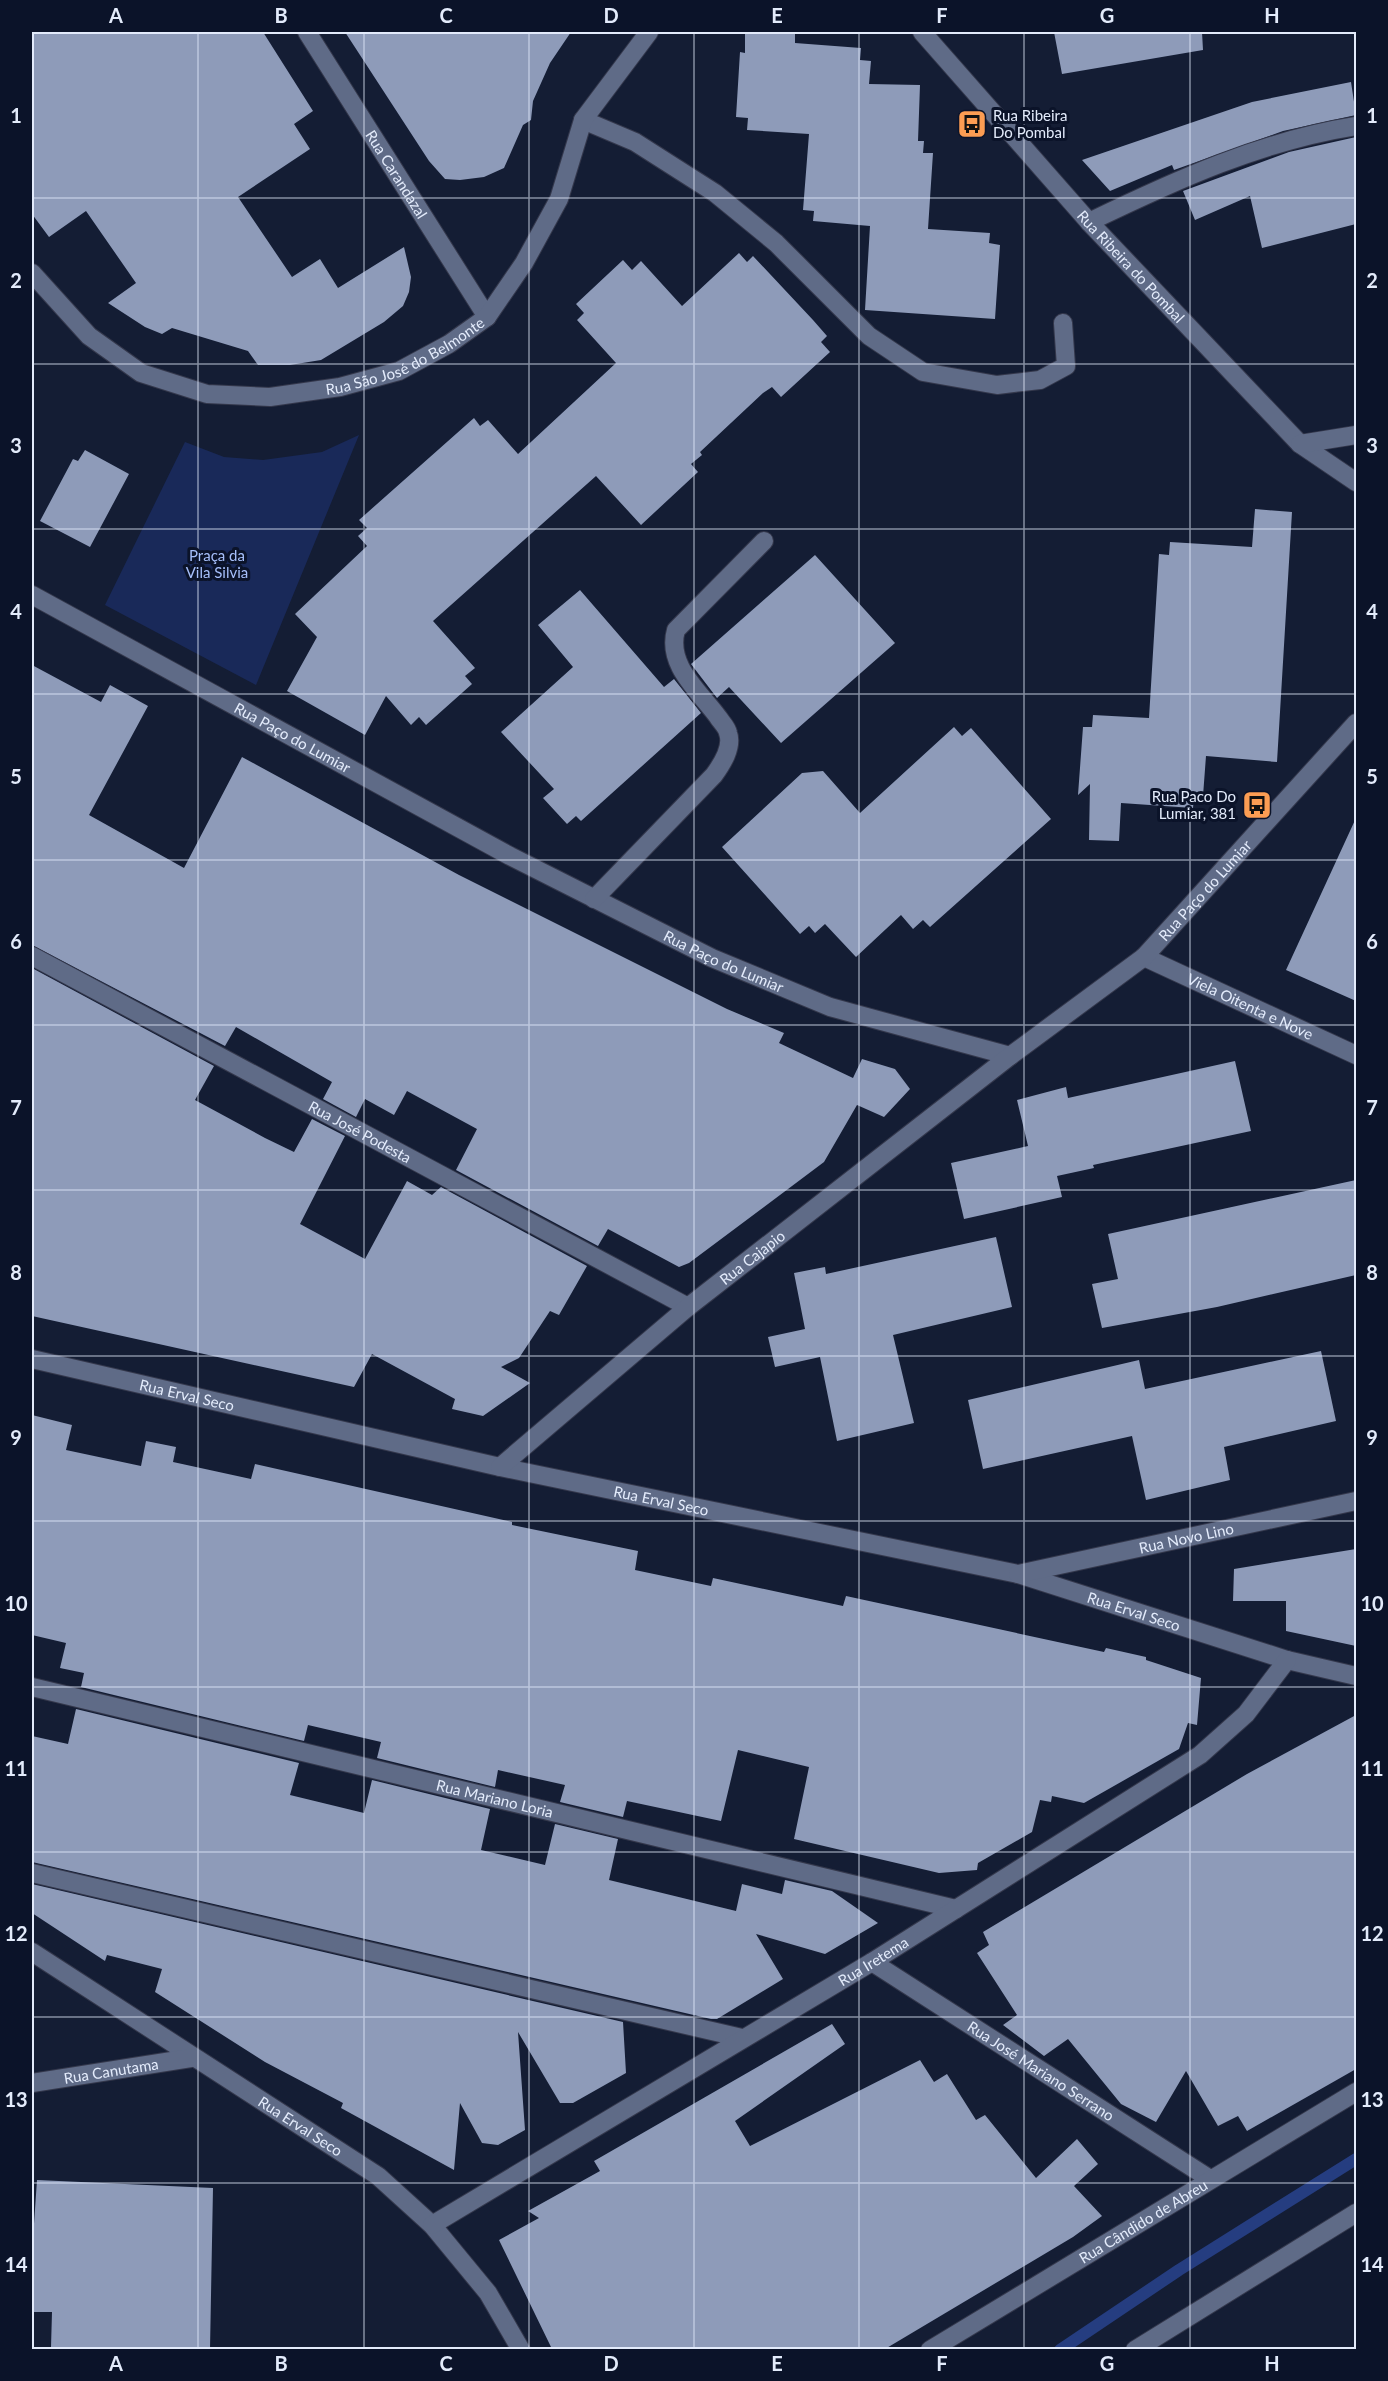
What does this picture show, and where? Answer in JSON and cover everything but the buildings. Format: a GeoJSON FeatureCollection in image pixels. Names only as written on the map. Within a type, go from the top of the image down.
{"type":"FeatureCollection","features":[{"type":"Feature","properties":{"kind":"street","name":"Rua Carandazal"},"geometry":{"type":"LineString","coordinates":[[307,32],[487,317]]}},
{"type":"Feature","properties":{"kind":"street","name":"Rua São José do Belmonte"},"geometry":{"type":"LineString","coordinates":[[32,273],[89,336],[141,373],[207,394],[270,397],[340,387],[399,371],[449,344],[487,317],[524,264],[559,199],[583,120],[649,32]]}},
{"type":"Feature","properties":{"kind":"street","name":"Rua Ribeira do Pombal"},"geometry":{"type":"LineString","coordinates":[[922,32],[1089,222],[1300,444],[1356,482]]}},
{"type":"Feature","properties":{"kind":"street"},"geometry":{"type":"LineString","coordinates":[[583,120],[635,142],[715,193],[776,243],[869,336],[923,372],[997,385],[1040,380],[1066,366],[1063,323]]}},
{"type":"Feature","properties":{"kind":"street"},"geometry":{"type":"LineString","coordinates":[[1089,222],[1189,174],[1292,138],[1356,126]]}},
{"type":"Feature","properties":{"kind":"street"},"geometry":{"type":"LineString","coordinates":[[1300,444],[1356,435]]}},
{"type":"Feature","properties":{"kind":"street"},"geometry":{"type":"LineString","coordinates":[[594,899],[722,764],[729,745],[728,732],[698,694],[675,658],[672,645],[676,630],[765,541]]}},
{"type":"Feature","properties":{"kind":"street","name":"Rua Paço do Lumiar"},"geometry":{"type":"LineString","coordinates":[[32,595],[489,844],[711,958],[830,1007],[1010,1056],[1144,957],[1356,723]]}},
{"type":"Feature","properties":{"kind":"street","name":"Rua José Podesta"},"geometry":{"type":"LineString","coordinates":[[32,956],[688,1306]]}},
{"type":"Feature","properties":{"kind":"street","name":"Viela Oitenta e Nove"},"geometry":{"type":"LineString","coordinates":[[1144,957],[1356,1054]]}},
{"type":"Feature","properties":{"kind":"street","name":"Rua Cajapio"},"geometry":{"type":"LineString","coordinates":[[500,1467],[688,1306],[1010,1056]]}},
{"type":"Feature","properties":{"kind":"street","name":"Rua Erval Seco"},"geometry":{"type":"LineString","coordinates":[[32,1358],[500,1467],[1018,1574],[1287,1660],[1356,1676]]}},
{"type":"Feature","properties":{"kind":"street","name":"Rua Novo Lino"},"geometry":{"type":"LineString","coordinates":[[1018,1574],[1356,1501]]}},
{"type":"Feature","properties":{"kind":"street","name":"Rua Iretema"},"geometry":{"type":"LineString","coordinates":[[432,2225],[872,1962],[1200,1755],[1246,1714],[1287,1660]]}},
{"type":"Feature","properties":{"kind":"street","name":"Rua Mariano Loria"},"geometry":{"type":"LineString","coordinates":[[32,1687],[956,1909]]}},
{"type":"Feature","properties":{"kind":"street"},"geometry":{"type":"LineString","coordinates":[[32,1873],[742,2038]]}},
{"type":"Feature","properties":{"kind":"street","name":"Rua Erval Seco"},"geometry":{"type":"LineString","coordinates":[[32,1952],[191,2058],[378,2176],[432,2225],[488,2293],[521,2349]]}},
{"type":"Feature","properties":{"kind":"street","name":"Rua José Mariano Serrano"},"geometry":{"type":"LineString","coordinates":[[872,1962],[1210,2179]]}},
{"type":"Feature","properties":{"kind":"street","name":"Rua Canutama"},"geometry":{"type":"LineString","coordinates":[[32,2083],[191,2058]]}},
{"type":"Feature","properties":{"kind":"street","name":"Rua Cândido de Abreu"},"geometry":{"type":"LineString","coordinates":[[930,2349],[1356,2092]]}},
{"type":"Feature","properties":{"kind":"street"},"geometry":{"type":"LineString","coordinates":[[1135,2349],[1356,2213]]}},
{"type":"Feature","properties":{"kind":"green space","name":"Praça da Vila Silvia"},"geometry":{"type":"Polygon","coordinates":[[[359,435],[256,685],[105,605],[185,442],[224,457],[263,460],[322,452],[359,435]]]}},
{"type":"Feature","properties":{"kind":"waterway"},"geometry":{"type":"LineString","coordinates":[[1060,2350],[1179,2270],[1356,2159]]}},
{"type":"Feature","properties":{"kind":"place","name":"Rua Ribeira Do Pombal"},"geometry":{"type":"Point","coordinates":[972,124]}},
{"type":"Feature","properties":{"kind":"place","name":"Rua Paco Do Lumiar, 381"},"geometry":{"type":"Point","coordinates":[1257,805]}}]}
